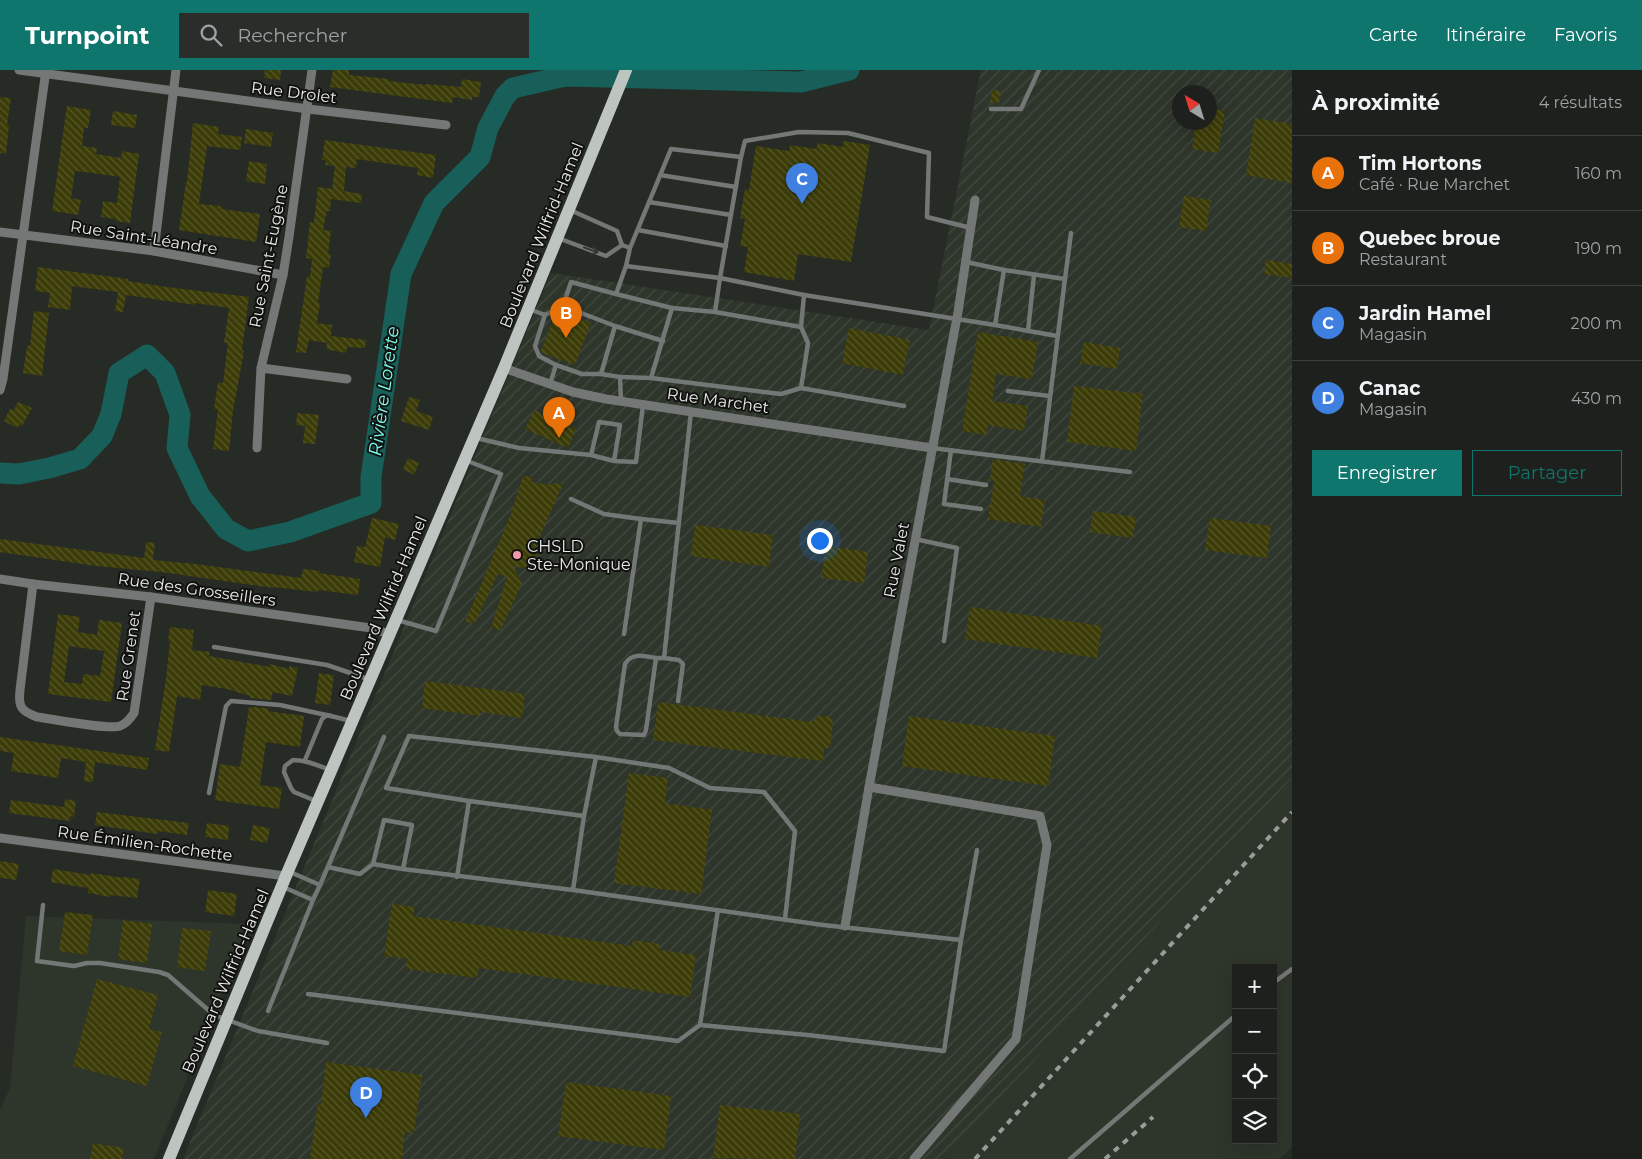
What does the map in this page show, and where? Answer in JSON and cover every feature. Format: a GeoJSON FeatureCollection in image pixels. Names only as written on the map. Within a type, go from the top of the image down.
{"type":"FeatureCollection","features":[{"type":"Feature","properties":{"kind":"main road","name":"Boulevard Wilfrid-Hamel"},"geometry":{"type":"LineString","coordinates":[[169,1159],[285,878],[504,368],[626,70]]}},
{"type":"Feature","properties":{"kind":"street","name":"Rue Drolet"},"geometry":{"type":"LineString","coordinates":[[19,70],[46,72],[308,110],[446,125]]}},
{"type":"Feature","properties":{"kind":"street"},"geometry":{"type":"LineString","coordinates":[[154,251],[176,70]]}},
{"type":"Feature","properties":{"kind":"street","name":"Rue Saint-Eugène"},"geometry":{"type":"LineString","coordinates":[[257,448],[261,368],[283,275],[308,110],[312,70]]}},
{"type":"Feature","properties":{"kind":"street"},"geometry":{"type":"LineString","coordinates":[[0,390],[46,72]]}},
{"type":"Feature","properties":{"kind":"street","name":"Rue Valet"},"geometry":{"type":"LineString","coordinates":[[845,926],[956,320],[975,200]]}},
{"type":"Feature","properties":{"kind":"street","name":"Rue Saint-Léandre"},"geometry":{"type":"LineString","coordinates":[[0,232],[154,251],[283,275]]}},
{"type":"Feature","properties":{"kind":"street"},"geometry":{"type":"LineString","coordinates":[[261,368],[347,379]]}},
{"type":"Feature","properties":{"kind":"street","name":"Rue Marchet"},"geometry":{"type":"LineString","coordinates":[[504,368],[573,392],[621,401],[932,448]]}},
{"type":"Feature","properties":{"kind":"street","name":"Rue des Grosseillers"},"geometry":{"type":"LineString","coordinates":[[0,579],[151,597],[371,628],[389,634]]}},
{"type":"Feature","properties":{"kind":"street","name":"Rue Grenet"},"geometry":{"type":"LineString","coordinates":[[33,584],[19,701],[22,708],[27,713],[37,717],[108,726],[122,725],[134,713],[151,597]]}},
{"type":"Feature","properties":{"kind":"street"},"geometry":{"type":"LineString","coordinates":[[869,787],[1040,816],[1047,845],[1016,1039],[914,1159]]}},
{"type":"Feature","properties":{"kind":"street","name":"Rue Émilien-Rochette"},"geometry":{"type":"LineString","coordinates":[[0,838],[285,878]]}},
{"type":"Feature","properties":{"kind":"lane"},"geometry":{"type":"LineString","coordinates":[[991,109],[1021,109],[1039,70]]}},
{"type":"Feature","properties":{"kind":"lane"},"geometry":{"type":"LineString","coordinates":[[715,312],[745,140],[799,132],[848,133],[928,153],[927,217],[971,228]]}},
{"type":"Feature","properties":{"kind":"lane"},"geometry":{"type":"LineString","coordinates":[[616,294],[630,248],[671,149],[741,157]]}},
{"type":"Feature","properties":{"kind":"lane"},"geometry":{"type":"LineString","coordinates":[[660,175],[736,187]]}},
{"type":"Feature","properties":{"kind":"lane"},"geometry":{"type":"LineString","coordinates":[[649,202],[731,216]]}},
{"type":"Feature","properties":{"kind":"lane"},"geometry":{"type":"LineString","coordinates":[[569,210],[617,231],[622,245],[630,248]]}},
{"type":"Feature","properties":{"kind":"lane"},"geometry":{"type":"LineString","coordinates":[[638,230],[726,246]]}},
{"type":"Feature","properties":{"kind":"lane"},"geometry":{"type":"LineString","coordinates":[[1042,461],[1070,233]]}},
{"type":"Feature","properties":{"kind":"lane"},"geometry":{"type":"LineString","coordinates":[[557,238],[606,256],[622,245]]}},
{"type":"Feature","properties":{"kind":"lane"},"geometry":{"type":"LineString","coordinates":[[965,262],[1065,279]]}},
{"type":"Feature","properties":{"kind":"lane"},"geometry":{"type":"LineString","coordinates":[[626,266],[720,278],[804,295],[1058,336]]}},
{"type":"Feature","properties":{"kind":"lane"},"geometry":{"type":"LineString","coordinates":[[995,326],[1004,270]]}},
{"type":"Feature","properties":{"kind":"lane"},"geometry":{"type":"LineString","coordinates":[[1028,331],[1034,274]]}},
{"type":"Feature","properties":{"kind":"lane"},"geometry":{"type":"LineString","coordinates":[[801,327],[715,312],[672,308],[571,282],[563,306],[545,315],[534,346],[538,356],[556,366],[582,374],[651,378],[781,394],[801,388],[904,406]]}},
{"type":"Feature","properties":{"kind":"lane"},"geometry":{"type":"LineString","coordinates":[[801,388],[808,343],[801,327],[804,295]]}},
{"type":"Feature","properties":{"kind":"lane"},"geometry":{"type":"LineString","coordinates":[[563,306],[615,326],[663,340]]}},
{"type":"Feature","properties":{"kind":"lane"},"geometry":{"type":"LineString","coordinates":[[651,378],[672,308]]}},
{"type":"Feature","properties":{"kind":"lane"},"geometry":{"type":"LineString","coordinates":[[528,309],[545,315]]}},
{"type":"Feature","properties":{"kind":"lane"},"geometry":{"type":"LineString","coordinates":[[601,374],[615,326]]}},
{"type":"Feature","properties":{"kind":"lane"},"geometry":{"type":"LineString","coordinates":[[550,384],[556,366]]}},
{"type":"Feature","properties":{"kind":"lane"},"geometry":{"type":"LineString","coordinates":[[620,377],[621,401]]}},
{"type":"Feature","properties":{"kind":"lane"},"geometry":{"type":"LineString","coordinates":[[1008,391],[1050,396]]}},
{"type":"Feature","properties":{"kind":"lane"},"geometry":{"type":"LineString","coordinates":[[474,438],[519,448],[591,455],[614,461],[636,462],[644,404]]}},
{"type":"Feature","properties":{"kind":"lane"},"geometry":{"type":"LineString","coordinates":[[664,658],[691,412]]}},
{"type":"Feature","properties":{"kind":"lane"},"geometry":{"type":"LineString","coordinates":[[591,455],[599,422],[620,425],[614,461]]}},
{"type":"Feature","properties":{"kind":"lane"},"geometry":{"type":"LineString","coordinates":[[932,448],[1130,472]]}},
{"type":"Feature","properties":{"kind":"lane"},"geometry":{"type":"LineString","coordinates":[[951,450],[944,504],[981,509]]}},
{"type":"Feature","properties":{"kind":"lane"},"geometry":{"type":"LineString","coordinates":[[395,620],[436,631],[502,474],[464,460]]}},
{"type":"Feature","properties":{"kind":"lane"},"geometry":{"type":"LineString","coordinates":[[947,479],[986,485]]}},
{"type":"Feature","properties":{"kind":"lane"},"geometry":{"type":"LineString","coordinates":[[571,499],[604,514],[679,523]]}},
{"type":"Feature","properties":{"kind":"lane"},"geometry":{"type":"LineString","coordinates":[[624,634],[641,519]]}},
{"type":"Feature","properties":{"kind":"lane"},"geometry":{"type":"LineString","coordinates":[[915,539],[957,548],[944,641]]}},
{"type":"Feature","properties":{"kind":"lane"},"geometry":{"type":"LineString","coordinates":[[214,646],[327,665],[370,680]]}},
{"type":"Feature","properties":{"kind":"lane"},"geometry":{"type":"LineString","coordinates":[[656,658],[644,735],[620,734],[617,731],[625,664],[628,659],[637,656],[679,660],[683,664],[678,701]]}},
{"type":"Feature","properties":{"kind":"lane"},"geometry":{"type":"LineString","coordinates":[[209,793],[226,706],[231,701],[280,706],[352,721]]}},
{"type":"Feature","properties":{"kind":"lane"},"geometry":{"type":"LineString","coordinates":[[305,760],[322,719],[327,715],[331,716]]}},
{"type":"Feature","properties":{"kind":"lane"},"geometry":{"type":"LineString","coordinates":[[584,816],[386,788],[409,736],[596,757],[669,768],[710,788],[764,792],[795,831],[785,919]]}},
{"type":"Feature","properties":{"kind":"lane"},"geometry":{"type":"LineString","coordinates":[[268,1011],[313,900],[384,737]]}},
{"type":"Feature","properties":{"kind":"lane"},"geometry":{"type":"LineString","coordinates":[[573,890],[584,816],[596,757]]}},
{"type":"Feature","properties":{"kind":"lane"},"geometry":{"type":"LineString","coordinates":[[318,802],[294,792],[284,772],[285,766],[293,760],[305,760],[331,770]]}},
{"type":"Feature","properties":{"kind":"lane"},"geometry":{"type":"LineString","coordinates":[[457,877],[470,801]]}},
{"type":"Feature","properties":{"kind":"lane"},"geometry":{"type":"LineString","coordinates":[[328,868],[360,874],[373,864],[384,820],[412,825],[404,869]]}},
{"type":"Feature","properties":{"kind":"lane"},"geometry":{"type":"LineString","coordinates":[[308,994],[678,1041],[700,1025],[944,1051],[977,850]]}},
{"type":"Feature","properties":{"kind":"lane"},"geometry":{"type":"LineString","coordinates":[[373,864],[457,877],[961,940]]}},
{"type":"Feature","properties":{"kind":"lane"},"geometry":{"type":"LineString","coordinates":[[285,878],[320,885]]}},
{"type":"Feature","properties":{"kind":"lane"},"geometry":{"type":"LineString","coordinates":[[285,878],[313,900]]}},
{"type":"Feature","properties":{"kind":"lane"},"geometry":{"type":"LineString","coordinates":[[43,905],[37,962],[74,966],[100,963],[160,972],[168,975],[210,1013],[258,1031],[327,1042]]}},
{"type":"Feature","properties":{"kind":"lane"},"geometry":{"type":"LineString","coordinates":[[700,1025],[718,910]]}},
{"type":"Feature","properties":{"kind":"lane"},"geometry":{"type":"LineString","coordinates":[[1277,980],[1292,968]]}},
{"type":"Feature","properties":{"kind":"lane"},"geometry":{"type":"LineString","coordinates":[[1070,1159],[1232,1018]]}},
{"type":"Feature","properties":{"kind":"shaded area"},"geometry":{"type":"Polygon","coordinates":[[[981,70],[1292,70],[1292,778],[946,1159],[183,1159],[551,273],[929,330],[981,70]]]}},
{"type":"Feature","properties":{"kind":"shaded area"},"geometry":{"type":"Polygon","coordinates":[[[1292,778],[1292,1147],[1280,1159],[946,1159],[1292,778]]]}},
{"type":"Feature","properties":{"kind":"shaded area"},"geometry":{"type":"Polygon","coordinates":[[[26,916],[250,924],[154,1159],[0,1159],[0,1110],[10,1088],[26,916]]]}},
{"type":"Feature","properties":{"kind":"building"},"geometry":{"type":"Polygon","coordinates":[[[265,70],[281,70],[280,80],[264,78],[265,70]]]}},
{"type":"Feature","properties":{"kind":"building"},"geometry":{"type":"Polygon","coordinates":[[[333,70],[349,70],[349,75],[426,85],[461,87],[462,79],[481,82],[479,97],[472,97],[472,100],[453,97],[452,103],[330,87],[333,70]]]}},
{"type":"Feature","properties":{"kind":"building"},"geometry":{"type":"Polygon","coordinates":[[[992,90],[1001,91],[999,103],[990,102],[992,90]]]}},
{"type":"Feature","properties":{"kind":"building"},"geometry":{"type":"Polygon","coordinates":[[[0,97],[11,98],[7,125],[9,125],[6,154],[0,153],[0,97]]]}},
{"type":"Feature","properties":{"kind":"building"},"geometry":{"type":"Polygon","coordinates":[[[67,106],[91,110],[88,128],[84,128],[82,146],[97,148],[96,154],[121,158],[122,151],[139,154],[130,223],[101,217],[103,201],[117,203],[120,177],[75,171],[71,198],[81,200],[78,215],[52,211],[67,106]]]}},
{"type":"Feature","properties":{"kind":"building"},"geometry":{"type":"Polygon","coordinates":[[[1217,110],[1225,111],[1218,153],[1192,149],[1195,130],[1217,130],[1217,110]]]}},
{"type":"Feature","properties":{"kind":"building"},"geometry":{"type":"Polygon","coordinates":[[[113,111],[137,115],[135,128],[111,125],[113,111]]]}},
{"type":"Feature","properties":{"kind":"building"},"geometry":{"type":"Polygon","coordinates":[[[1255,118],[1292,124],[1292,183],[1246,175],[1255,118]]]}},
{"type":"Feature","properties":{"kind":"building"},"geometry":{"type":"Polygon","coordinates":[[[193,123],[219,127],[218,134],[242,137],[240,150],[207,146],[199,204],[221,206],[221,209],[260,214],[256,242],[179,230],[187,182],[193,123]]]}},
{"type":"Feature","properties":{"kind":"building"},"geometry":{"type":"Polygon","coordinates":[[[246,129],[273,133],[271,147],[244,143],[246,129]]]}},
{"type":"Feature","properties":{"kind":"building"},"geometry":{"type":"Polygon","coordinates":[[[325,140],[436,155],[433,178],[417,175],[418,168],[357,159],[356,168],[346,167],[344,191],[362,194],[361,203],[331,199],[330,211],[327,211],[323,230],[331,231],[328,254],[331,254],[329,268],[323,267],[317,323],[332,325],[331,336],[366,340],[365,348],[347,347],[346,353],[326,349],[327,343],[309,340],[306,353],[296,352],[307,276],[310,277],[312,259],[306,258],[310,222],[314,223],[318,187],[332,189],[335,166],[325,165],[326,160],[322,160],[325,140]]]}},
{"type":"Feature","properties":{"kind":"building"},"geometry":{"type":"Polygon","coordinates":[[[844,141],[870,145],[851,262],[798,254],[794,281],[744,272],[748,247],[740,246],[745,219],[740,218],[745,189],[749,190],[756,146],[789,151],[790,145],[816,149],[818,143],[843,147],[844,141]]]}},
{"type":"Feature","properties":{"kind":"building"},"geometry":{"type":"Polygon","coordinates":[[[249,161],[267,164],[265,184],[246,181],[249,161]]]}},
{"type":"Feature","properties":{"kind":"building"},"geometry":{"type":"Polygon","coordinates":[[[1184,196],[1211,200],[1206,231],[1179,227],[1184,196]]]}},
{"type":"Feature","properties":{"kind":"building"},"geometry":{"type":"Polygon","coordinates":[[[1266,260],[1292,264],[1292,278],[1264,274],[1266,260]]]}},
{"type":"Feature","properties":{"kind":"building"},"geometry":{"type":"Polygon","coordinates":[[[38,267],[128,279],[128,281],[167,287],[249,297],[242,350],[244,351],[233,411],[229,451],[213,449],[218,409],[214,409],[218,382],[223,383],[228,343],[224,343],[229,308],[126,295],[123,312],[115,311],[118,292],[72,286],[70,310],[48,307],[50,293],[35,291],[38,267]]]}},
{"type":"Feature","properties":{"kind":"building"},"geometry":{"type":"Polygon","coordinates":[[[34,311],[49,313],[42,376],[23,373],[27,346],[30,346],[34,311]]]}},
{"type":"Feature","properties":{"kind":"building"},"geometry":{"type":"Polygon","coordinates":[[[561,312],[591,323],[575,365],[541,351],[555,314],[561,312]]]}},
{"type":"Feature","properties":{"kind":"building"},"geometry":{"type":"Polygon","coordinates":[[[849,328],[910,340],[903,375],[842,363],[849,328]]]}},
{"type":"Feature","properties":{"kind":"building"},"geometry":{"type":"Polygon","coordinates":[[[978,332],[1038,342],[1032,379],[996,374],[992,401],[1028,406],[1024,431],[988,425],[987,435],[962,431],[978,332]]]}},
{"type":"Feature","properties":{"kind":"building"},"geometry":{"type":"Polygon","coordinates":[[[1084,342],[1120,348],[1117,369],[1080,363],[1084,342]]]}},
{"type":"Feature","properties":{"kind":"building"},"geometry":{"type":"Polygon","coordinates":[[[1074,386],[1143,394],[1136,451],[1067,442],[1074,386]]]}},
{"type":"Feature","properties":{"kind":"building"},"geometry":{"type":"Polygon","coordinates":[[[409,397],[420,400],[416,411],[433,417],[429,430],[401,421],[409,397]]]}},
{"type":"Feature","properties":{"kind":"building"},"geometry":{"type":"Polygon","coordinates":[[[18,402],[32,408],[22,426],[19,425],[17,428],[4,421],[10,409],[14,410],[18,402]]]}},
{"type":"Feature","properties":{"kind":"building"},"geometry":{"type":"Polygon","coordinates":[[[534,410],[576,429],[568,448],[525,429],[534,410]]]}},
{"type":"Feature","properties":{"kind":"building"},"geometry":{"type":"Polygon","coordinates":[[[297,413],[319,415],[315,444],[303,443],[305,426],[296,425],[297,413]]]}},
{"type":"Feature","properties":{"kind":"building"},"geometry":{"type":"Polygon","coordinates":[[[408,458],[419,463],[414,475],[403,469],[408,458]]]}},
{"type":"Feature","properties":{"kind":"building"},"geometry":{"type":"Polygon","coordinates":[[[993,459],[1025,464],[1020,496],[1045,500],[1041,527],[988,519],[994,481],[990,480],[993,459]]]}},
{"type":"Feature","properties":{"kind":"building","name":"CHSLD Ste-Monique"},"geometry":{"type":"Polygon","coordinates":[[[523,476],[533,477],[531,482],[552,485],[553,483],[563,484],[534,550],[537,552],[536,564],[529,569],[513,566],[522,583],[501,630],[491,628],[507,577],[498,574],[475,623],[465,622],[511,514],[523,476]]]}},
{"type":"Feature","properties":{"kind":"building"},"geometry":{"type":"Polygon","coordinates":[[[1093,511],[1136,517],[1133,538],[1090,532],[1093,511]]]}},
{"type":"Feature","properties":{"kind":"building"},"geometry":{"type":"Polygon","coordinates":[[[372,518],[399,524],[395,540],[385,537],[380,567],[354,562],[357,546],[365,547],[372,518]]]}},
{"type":"Feature","properties":{"kind":"building"},"geometry":{"type":"Polygon","coordinates":[[[1210,518],[1271,526],[1267,558],[1205,550],[1210,518]]]}},
{"type":"Feature","properties":{"kind":"building"},"geometry":{"type":"Polygon","coordinates":[[[695,525],[773,535],[769,567],[691,556],[695,525]]]}},
{"type":"Feature","properties":{"kind":"building"},"geometry":{"type":"Polygon","coordinates":[[[0,539],[144,558],[146,542],[155,543],[153,560],[301,578],[303,569],[320,571],[319,573],[360,579],[358,595],[318,590],[318,592],[274,588],[0,552],[0,539]]]}},
{"type":"Feature","properties":{"kind":"building"},"geometry":{"type":"Polygon","coordinates":[[[826,546],[868,552],[864,583],[821,578],[826,546]]]}},
{"type":"Feature","properties":{"kind":"building"},"geometry":{"type":"Polygon","coordinates":[[[970,607],[1102,626],[1097,658],[965,639],[970,607]]]}},
{"type":"Feature","properties":{"kind":"building"},"geometry":{"type":"Polygon","coordinates":[[[58,614],[80,617],[78,632],[97,635],[99,620],[122,623],[111,702],[48,694],[58,614]],[[69,646],[64,682],[82,684],[83,674],[100,676],[104,651],[69,646]]]}},
{"type":"Feature","properties":{"kind":"building"},"geometry":{"type":"Polygon","coordinates":[[[170,627],[194,630],[192,650],[210,652],[209,656],[270,667],[270,664],[289,669],[289,666],[298,668],[292,696],[273,692],[271,700],[250,698],[250,696],[227,689],[202,685],[200,700],[177,696],[169,752],[155,750],[166,678],[170,627]]]}},
{"type":"Feature","properties":{"kind":"building"},"geometry":{"type":"Polygon","coordinates":[[[319,673],[334,675],[330,705],[315,703],[319,673]]]}},
{"type":"Feature","properties":{"kind":"building"},"geometry":{"type":"Polygon","coordinates":[[[425,681],[525,694],[522,718],[480,712],[480,716],[422,708],[425,681]]]}},
{"type":"Feature","properties":{"kind":"building"},"geometry":{"type":"Polygon","coordinates":[[[658,702],[812,722],[819,715],[830,717],[833,719],[830,748],[824,748],[823,761],[653,740],[658,702]]]}},
{"type":"Feature","properties":{"kind":"building"},"geometry":{"type":"Polygon","coordinates":[[[249,707],[269,708],[268,711],[304,716],[300,747],[266,742],[260,785],[282,788],[279,809],[215,800],[220,764],[240,767],[249,707]]]}},
{"type":"Feature","properties":{"kind":"building"},"geometry":{"type":"Polygon","coordinates":[[[909,716],[1055,736],[1048,786],[902,766],[909,716]]]}},
{"type":"Feature","properties":{"kind":"building"},"geometry":{"type":"Polygon","coordinates":[[[0,737],[149,758],[147,770],[95,762],[93,782],[84,781],[86,762],[61,758],[58,778],[11,771],[14,753],[0,751],[0,737]]]}},
{"type":"Feature","properties":{"kind":"building"},"geometry":{"type":"Polygon","coordinates":[[[629,773],[668,778],[665,803],[712,810],[701,894],[614,883],[629,773]]]}},
{"type":"Feature","properties":{"kind":"building"},"geometry":{"type":"Polygon","coordinates":[[[65,799],[76,801],[74,817],[71,816],[70,821],[9,813],[11,800],[64,807],[65,799]]]}},
{"type":"Feature","properties":{"kind":"building"},"geometry":{"type":"Polygon","coordinates":[[[97,812],[189,823],[187,835],[158,831],[157,834],[95,825],[97,812]]]}},
{"type":"Feature","properties":{"kind":"building"},"geometry":{"type":"Polygon","coordinates":[[[207,823],[229,826],[228,840],[205,837],[207,823]]]}},
{"type":"Feature","properties":{"kind":"building"},"geometry":{"type":"Polygon","coordinates":[[[253,825],[270,828],[267,843],[250,840],[253,825]]]}},
{"type":"Feature","properties":{"kind":"building"},"geometry":{"type":"Polygon","coordinates":[[[0,861],[19,864],[16,880],[0,878],[0,861]]]}},
{"type":"Feature","properties":{"kind":"building"},"geometry":{"type":"Polygon","coordinates":[[[53,869],[91,875],[91,873],[140,879],[137,898],[110,895],[110,897],[88,893],[88,888],[51,882],[53,869]]]}},
{"type":"Feature","properties":{"kind":"building"},"geometry":{"type":"Polygon","coordinates":[[[208,890],[237,894],[234,916],[205,912],[208,890]]]}},
{"type":"Feature","properties":{"kind":"building"},"geometry":{"type":"Polygon","coordinates":[[[392,904],[415,907],[413,916],[632,946],[633,940],[660,944],[660,950],[696,955],[690,997],[479,968],[477,978],[406,969],[407,959],[384,956],[392,904]]]}},
{"type":"Feature","properties":{"kind":"building"},"geometry":{"type":"Polygon","coordinates":[[[65,912],[93,915],[87,955],[59,951],[65,912]]]}},
{"type":"Feature","properties":{"kind":"building"},"geometry":{"type":"Polygon","coordinates":[[[123,920],[152,924],[147,963],[118,959],[123,920]]]}},
{"type":"Feature","properties":{"kind":"building"},"geometry":{"type":"Polygon","coordinates":[[[182,928],[211,931],[205,971],[177,967],[182,928]]]}},
{"type":"Feature","properties":{"kind":"building"},"geometry":{"type":"Polygon","coordinates":[[[97,979],[158,995],[149,1029],[162,1032],[147,1086],[73,1066],[97,979]]]}},
{"type":"Feature","properties":{"kind":"building"},"geometry":{"type":"Polygon","coordinates":[[[326,1062],[422,1075],[414,1133],[405,1132],[402,1159],[310,1159],[318,1104],[321,1104],[326,1062]]]}},
{"type":"Feature","properties":{"kind":"building"},"geometry":{"type":"Polygon","coordinates":[[[566,1082],[671,1096],[664,1150],[558,1136],[566,1082]]]}},
{"type":"Feature","properties":{"kind":"building"},"geometry":{"type":"Polygon","coordinates":[[[720,1105],[800,1114],[795,1159],[713,1158],[720,1105]]]}},
{"type":"Feature","properties":{"kind":"building"},"geometry":{"type":"Polygon","coordinates":[[[93,1143],[124,1148],[122,1159],[90,1159],[93,1143]]]}},
{"type":"Feature","properties":{"kind":"waterway","name":"Rivière Lorette"},"geometry":{"type":"LineString","coordinates":[[0,473],[19,474],[80,459],[102,436],[111,414],[119,373],[147,355],[165,373],[180,415],[177,448],[200,496],[226,529],[248,541],[290,532],[371,503],[371,477],[401,274],[434,203],[480,157],[488,128],[505,96],[513,88],[565,76],[801,82],[849,70]]}},
{"type":"Feature","properties":{"kind":"railway"},"geometry":{"type":"LineString","coordinates":[[975,1159],[1292,812]]}},
{"type":"Feature","properties":{"kind":"railway"},"geometry":{"type":"LineString","coordinates":[[1105,1159],[1153,1117]]}},
{"type":"Feature","properties":{"kind":"place","name":"Jardin Hamel"},"geometry":{"type":"Point","coordinates":[802,204]}},
{"type":"Feature","properties":{"kind":"place","name":"Quebec broue"},"geometry":{"type":"Point","coordinates":[566,338]}},
{"type":"Feature","properties":{"kind":"place","name":"Tim Hortons"},"geometry":{"type":"Point","coordinates":[559,438]}},
{"type":"Feature","properties":{"kind":"place","name":"CHSLD Ste-Monique"},"geometry":{"type":"Point","coordinates":[517,555]}},
{"type":"Feature","properties":{"kind":"place","name":"Canac"},"geometry":{"type":"Point","coordinates":[366,1118]}}]}
